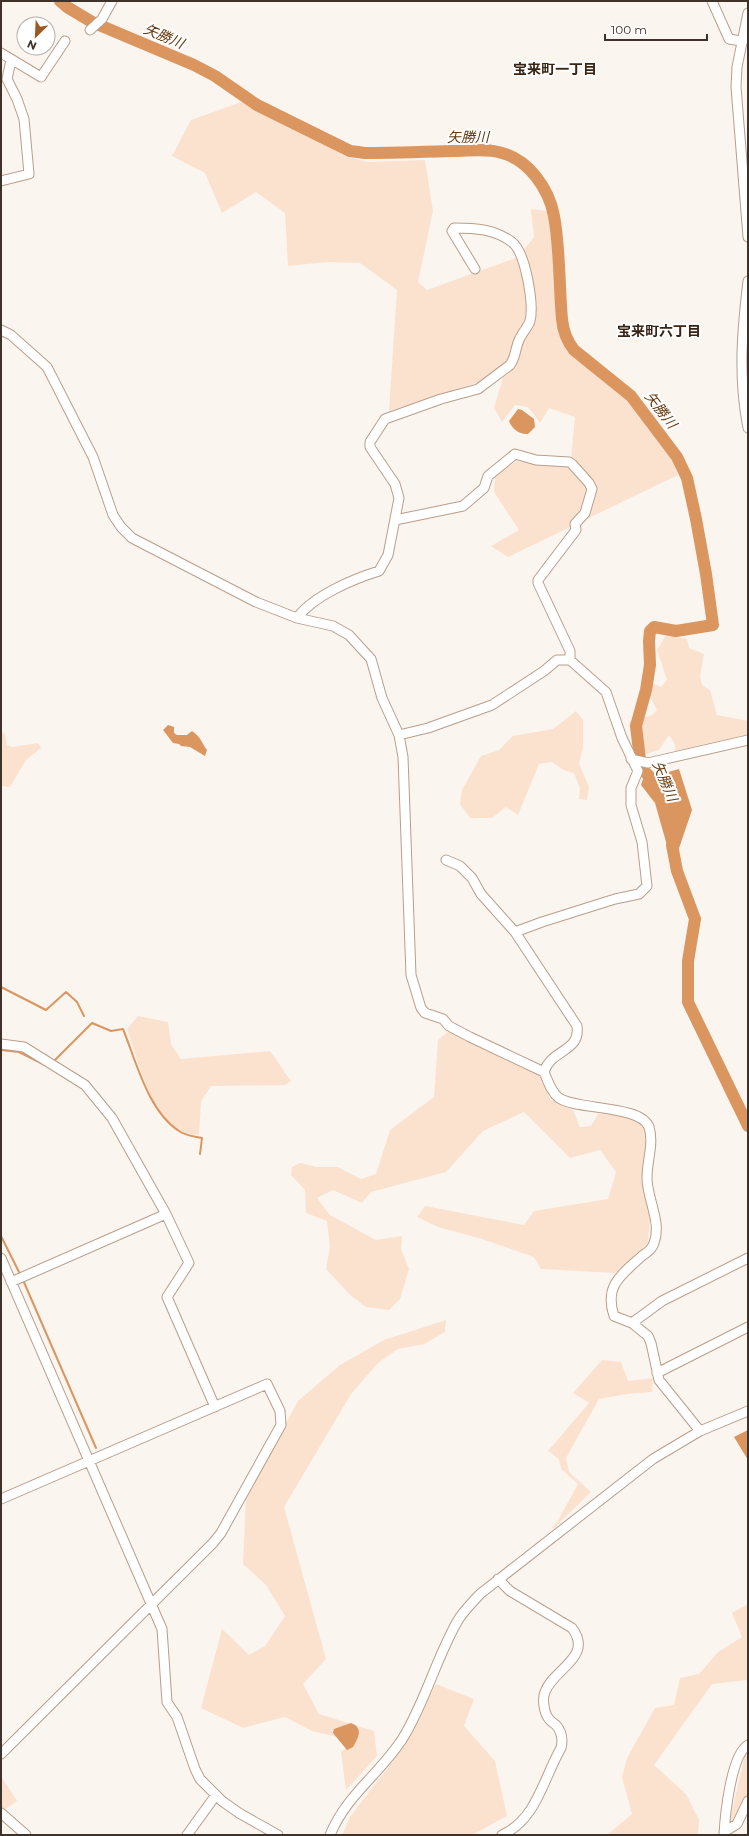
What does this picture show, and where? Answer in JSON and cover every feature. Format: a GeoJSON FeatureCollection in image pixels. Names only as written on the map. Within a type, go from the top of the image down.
{"type":"FeatureCollection","features":[{"type":"Feature","properties":{"kind":"street"},"geometry":{"type":"LineString","coordinates":[[90,30],[101,20],[112,1]]}},
{"type":"Feature","properties":{"kind":"street"},"geometry":{"type":"LineString","coordinates":[[712,1],[729,39],[745,39]]}},
{"type":"Feature","properties":{"kind":"street"},"geometry":{"type":"LineString","coordinates":[[748,13],[745,39],[736,67],[736,87],[748,236]]}},
{"type":"Feature","properties":{"kind":"street"},"geometry":{"type":"LineString","coordinates":[[1,53],[41,78],[65,41]]}},
{"type":"Feature","properties":{"kind":"street"},"geometry":{"type":"LineString","coordinates":[[1,181],[29,174],[24,119],[17,99],[7,79],[12,60]]}},
{"type":"Feature","properties":{"kind":"street"},"geometry":{"type":"LineString","coordinates":[[296,618],[304,608],[325,595],[356,578],[378,571],[388,554],[396,520],[399,498],[397,489],[370,447],[370,442],[385,419],[423,407],[441,399],[478,389],[510,365],[516,355],[518,341],[529,323],[531,311],[528,283],[522,259],[514,243],[492,231],[475,228],[454,228],[452,231],[475,269]]}},
{"type":"Feature","properties":{"kind":"street"},"geometry":{"type":"LineString","coordinates":[[748,281],[741,353],[741,376],[748,428]]}},
{"type":"Feature","properties":{"kind":"street"},"geometry":{"type":"LineString","coordinates":[[1,330],[11,335],[47,367],[90,450],[113,515],[121,527],[132,538],[256,602],[296,618],[333,626],[349,635],[371,659],[382,698],[399,734],[404,769],[404,828],[408,869],[411,974],[420,1008],[425,1013],[443,1019],[449,1026],[470,1037],[544,1072]]}},
{"type":"Feature","properties":{"kind":"street"},"geometry":{"type":"LineString","coordinates":[[396,520],[463,506],[484,488],[488,476],[515,454],[536,460],[569,462],[572,464],[591,486],[591,494],[585,513],[575,524],[576,530],[538,580],[538,583],[570,651],[570,660]]}},
{"type":"Feature","properties":{"kind":"street"},"geometry":{"type":"LineString","coordinates":[[399,734],[428,728],[492,705],[557,660],[570,660],[606,692],[631,759],[638,771],[631,788],[631,806],[643,850],[648,881],[644,891],[639,894],[615,899],[515,932]]}},
{"type":"Feature","properties":{"kind":"street"},"geometry":{"type":"LineString","coordinates":[[631,759],[648,763],[748,740]]}},
{"type":"Feature","properties":{"kind":"street"},"geometry":{"type":"LineString","coordinates":[[446,860],[460,866],[472,878],[481,894],[515,932],[577,1026],[578,1032],[573,1044],[554,1056],[546,1066],[544,1072],[550,1087],[560,1098],[572,1104],[606,1108],[640,1117],[649,1127],[651,1146],[647,1182],[653,1209],[656,1236],[651,1249],[615,1282],[611,1291],[610,1303],[614,1316],[632,1323],[648,1336],[651,1343],[659,1380],[700,1431]]}},
{"type":"Feature","properties":{"kind":"street"},"geometry":{"type":"LineString","coordinates":[[1,1044],[24,1047],[85,1085],[112,1118],[166,1214],[189,1263],[167,1296],[215,1407]]}},
{"type":"Feature","properties":{"kind":"street"},"geometry":{"type":"LineString","coordinates":[[11,1282],[166,1214]]}},
{"type":"Feature","properties":{"kind":"street"},"geometry":{"type":"LineString","coordinates":[[1,1258],[162,1629],[164,1637],[167,1702],[179,1724],[195,1770],[200,1779],[216,1795],[239,1813],[278,1835]]}},
{"type":"Feature","properties":{"kind":"street"},"geometry":{"type":"LineString","coordinates":[[632,1323],[662,1301],[748,1258]]}},
{"type":"Feature","properties":{"kind":"street"},"geometry":{"type":"LineString","coordinates":[[657,1372],[748,1326]]}},
{"type":"Feature","properties":{"kind":"street"},"geometry":{"type":"LineString","coordinates":[[1,1499],[267,1384],[280,1411],[281,1425],[221,1533],[1,1754]]}},
{"type":"Feature","properties":{"kind":"street"},"geometry":{"type":"LineString","coordinates":[[330,1835],[346,1805],[389,1757],[407,1731],[458,1621],[480,1594],[636,1471],[700,1431],[748,1411]]}},
{"type":"Feature","properties":{"kind":"street"},"geometry":{"type":"LineString","coordinates":[[498,1579],[510,1591],[572,1628],[576,1634],[579,1644],[574,1658],[545,1691],[543,1700],[548,1719],[556,1725],[562,1738],[561,1748],[529,1813],[512,1831],[502,1835]]}},
{"type":"Feature","properties":{"kind":"street"},"geometry":{"type":"LineString","coordinates":[[724,1834],[727,1804],[733,1777],[740,1751],[748,1744]]}},
{"type":"Feature","properties":{"kind":"street"},"geometry":{"type":"LineString","coordinates":[[187,1835],[216,1795]]}},
{"type":"Feature","properties":{"kind":"street"},"geometry":{"type":"LineString","coordinates":[[724,1834],[737,1824],[748,1801]]}},
{"type":"Feature","properties":{"kind":"street"},"geometry":{"type":"LineString","coordinates":[[1,1813],[26,1835]]}},
{"type":"Feature","properties":{"kind":"shaded area"},"geometry":{"type":"Polygon","coordinates":[[[244,101],[343,155],[367,162],[425,160],[433,211],[418,282],[427,290],[518,257],[534,237],[531,209],[548,211],[567,350],[629,400],[670,453],[678,475],[508,557],[491,546],[519,530],[494,492],[495,475],[517,461],[565,467],[571,459],[575,417],[549,408],[540,423],[528,407],[515,405],[502,422],[494,408],[504,374],[389,411],[397,290],[360,263],[327,262],[288,266],[285,213],[256,192],[222,213],[205,173],[172,156],[191,120],[244,101]]]}},
{"type":"Feature","properties":{"kind":"shaded area"},"geometry":{"type":"Polygon","coordinates":[[[666,635],[687,639],[689,648],[704,654],[700,676],[702,685],[710,690],[717,715],[748,721],[748,737],[675,754],[675,744],[669,735],[659,750],[637,757],[629,722],[652,715],[657,710],[650,697],[652,683],[661,687],[667,680],[657,650],[666,635]]]}},
{"type":"Feature","properties":{"kind":"shaded area"},"geometry":{"type":"Polygon","coordinates":[[[576,711],[583,720],[583,748],[579,763],[589,787],[587,800],[579,799],[580,788],[574,773],[563,770],[552,762],[539,764],[518,815],[506,807],[492,818],[470,818],[460,804],[462,790],[481,756],[499,750],[513,736],[553,729],[576,711]]]}},
{"type":"Feature","properties":{"kind":"shaded area"},"geometry":{"type":"Polygon","coordinates":[[[1,732],[5,734],[7,745],[12,747],[38,743],[41,748],[26,760],[10,787],[1,786],[1,732]]]}},
{"type":"Feature","properties":{"kind":"shaded area"},"geometry":{"type":"Polygon","coordinates":[[[138,1016],[168,1022],[171,1044],[181,1059],[270,1051],[291,1081],[285,1085],[211,1086],[201,1102],[199,1135],[184,1132],[173,1126],[163,1115],[147,1087],[127,1029],[138,1016]]]}},
{"type":"Feature","properties":{"kind":"shaded area"},"geometry":{"type":"Polygon","coordinates":[[[451,1029],[540,1074],[550,1099],[573,1110],[580,1127],[591,1126],[598,1114],[610,1113],[638,1121],[644,1129],[646,1145],[642,1179],[650,1219],[648,1243],[615,1273],[541,1269],[534,1257],[482,1239],[438,1227],[417,1217],[425,1206],[524,1225],[534,1211],[608,1199],[616,1172],[600,1150],[570,1158],[524,1112],[483,1131],[446,1172],[371,1192],[362,1203],[333,1190],[317,1198],[330,1215],[376,1240],[402,1236],[401,1249],[409,1269],[400,1299],[389,1310],[366,1307],[350,1295],[326,1269],[330,1247],[327,1221],[306,1213],[305,1190],[291,1175],[292,1167],[300,1163],[317,1167],[338,1167],[361,1179],[376,1174],[390,1130],[434,1097],[438,1040],[451,1029]]]}},
{"type":"Feature","properties":{"kind":"shaded area"},"geometry":{"type":"Polygon","coordinates":[[[446,1320],[445,1332],[424,1344],[398,1349],[378,1363],[351,1394],[284,1507],[326,1659],[303,1684],[319,1714],[374,1731],[377,1756],[346,1790],[341,1752],[354,1741],[312,1731],[285,1717],[243,1728],[201,1708],[222,1629],[249,1655],[265,1646],[285,1616],[266,1585],[243,1564],[246,1496],[298,1401],[340,1365],[384,1340],[446,1320]]]}},
{"type":"Feature","properties":{"kind":"shaded area"},"geometry":{"type":"Polygon","coordinates":[[[602,1360],[621,1362],[628,1381],[653,1378],[652,1392],[627,1394],[599,1399],[566,1458],[569,1472],[591,1492],[553,1529],[552,1527],[557,1522],[578,1484],[561,1469],[559,1459],[548,1451],[589,1403],[573,1393],[602,1360]]]}},
{"type":"Feature","properties":{"kind":"shaded area"},"geometry":{"type":"Polygon","coordinates":[[[748,1604],[748,1680],[712,1684],[654,1765],[686,1794],[699,1820],[698,1835],[607,1835],[632,1814],[622,1777],[627,1758],[655,1708],[674,1705],[680,1678],[699,1674],[718,1652],[742,1637],[732,1613],[748,1604]]]}},
{"type":"Feature","properties":{"kind":"shaded area"},"geometry":{"type":"Polygon","coordinates":[[[436,1684],[474,1699],[464,1726],[495,1761],[507,1816],[472,1835],[342,1835],[350,1817],[398,1754],[436,1684]]]}},
{"type":"Feature","properties":{"kind":"shaded area"},"geometry":{"type":"Polygon","coordinates":[[[746,1751],[748,1751],[748,1795],[733,1821],[729,1823],[746,1751]]]}},
{"type":"Feature","properties":{"kind":"shaded area"},"geometry":{"type":"Polygon","coordinates":[[[1,1776],[17,1801],[1,1812],[1,1776]]]}},
{"type":"Feature","properties":{"kind":"water"},"geometry":{"type":"Polygon","coordinates":[[[518,409],[522,410],[534,419],[535,427],[528,434],[522,434],[517,431],[512,427],[509,421],[518,409]]]}},
{"type":"Feature","properties":{"kind":"water"},"geometry":{"type":"Polygon","coordinates":[[[168,725],[174,727],[174,733],[177,735],[187,735],[192,731],[195,733],[207,750],[205,756],[190,747],[173,743],[163,730],[168,725]]]}},
{"type":"Feature","properties":{"kind":"water"},"geometry":{"type":"Polygon","coordinates":[[[679,769],[692,810],[675,860],[672,863],[655,803],[641,785],[644,776],[654,776],[679,769]]]}},
{"type":"Feature","properties":{"kind":"water"},"geometry":{"type":"Polygon","coordinates":[[[748,1430],[748,1460],[734,1437],[748,1430]]]}},
{"type":"Feature","properties":{"kind":"water"},"geometry":{"type":"Polygon","coordinates":[[[351,1723],[358,1728],[359,1734],[353,1747],[347,1750],[333,1733],[334,1729],[351,1723]]]}},
{"type":"Feature","properties":{"kind":"waterway","name":"矢勝川"},"geometry":{"type":"LineString","coordinates":[[60,1],[92,22],[194,65],[215,76],[257,105],[350,151],[365,153],[478,150],[496,151],[521,162],[536,177],[548,196],[554,216],[562,319],[563,328],[567,339],[574,350],[631,396],[677,457],[687,478],[696,519],[713,625],[676,631],[654,627],[650,631],[650,665],[646,690],[636,726],[641,768],[649,776],[655,791]]}},
{"type":"Feature","properties":{"kind":"waterway","name":"矢勝川"},"geometry":{"type":"LineString","coordinates":[[672,845],[677,871],[695,919],[688,961],[688,1002],[748,1126]]}},
{"type":"Feature","properties":{"kind":"waterway"},"geometry":{"type":"LineString","coordinates":[[1,987],[46,1010],[66,992],[77,1002],[84,1016]]}},
{"type":"Feature","properties":{"kind":"waterway"},"geometry":{"type":"LineString","coordinates":[[53,1062],[92,1023],[111,1031],[123,1029],[144,1084],[159,1111],[168,1122],[182,1133],[202,1138],[200,1154]]}},
{"type":"Feature","properties":{"kind":"waterway"},"geometry":{"type":"LineString","coordinates":[[1,1050],[19,1052],[45,1065]]}},
{"type":"Feature","properties":{"kind":"waterway"},"geometry":{"type":"LineString","coordinates":[[1,1236],[20,1274]]}},
{"type":"Feature","properties":{"kind":"waterway"},"geometry":{"type":"LineString","coordinates":[[23,1280],[96,1448]]}},
{"type":"Feature","properties":{"kind":"district","name":"宝来町一丁目"},"geometry":{"type":"Point","coordinates":[555,69]}},
{"type":"Feature","properties":{"kind":"district","name":"宝来町六丁目"},"geometry":{"type":"Point","coordinates":[659,331]}}]}
